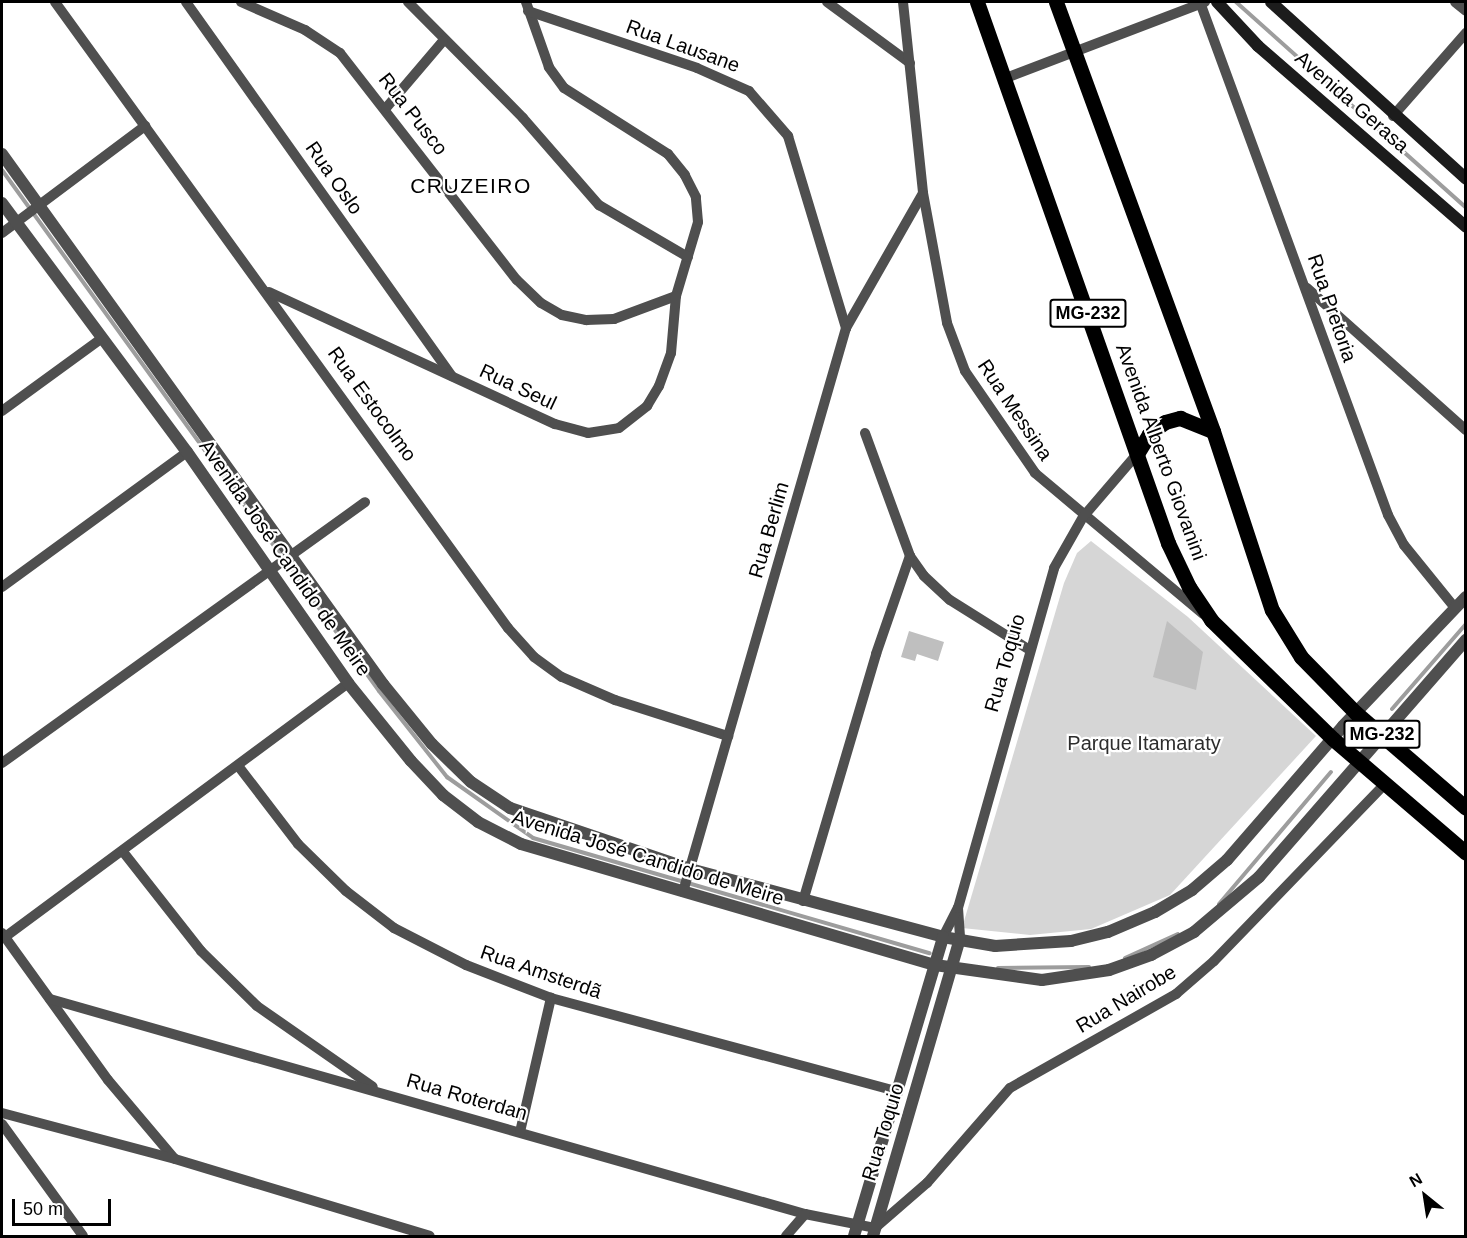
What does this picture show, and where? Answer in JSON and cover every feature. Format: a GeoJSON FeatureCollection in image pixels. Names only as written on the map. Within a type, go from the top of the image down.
{"type":"FeatureCollection","features":[{"type":"Feature","properties":{"kind":"main road","name":"Avenida Alberto Giovanini"},"geometry":{"type":"LineString","coordinates":[[977,2],[1006,78],[1168,543],[1210,620],[1333,739],[1466,853]]}},
{"type":"Feature","properties":{"kind":"main road","name":"MG-232"},"geometry":{"type":"LineString","coordinates":[[1056,2],[1213,431],[1272,610],[1301,657],[1356,713],[1466,808]]}},
{"type":"Feature","properties":{"kind":"main road","name":"Avenida Gerasa"},"geometry":{"type":"LineString","coordinates":[[1217,2],[1258,46],[1466,227]]}},
{"type":"Feature","properties":{"kind":"main road","name":"Avenida Gerasa"},"geometry":{"type":"LineString","coordinates":[[1271,2],[1394,116],[1466,178]]}},
{"type":"Feature","properties":{"kind":"main road"},"geometry":{"type":"LineString","coordinates":[[1137,454],[1149,434],[1165,422],[1179,418],[1213,431]]}},
{"type":"Feature","properties":{"kind":"street","name":"Rua Estocolmo"},"geometry":{"type":"LineString","coordinates":[[55,2],[268,292],[508,628],[534,657],[562,677],[615,700],[728,736]]}},
{"type":"Feature","properties":{"kind":"street","name":"Rua Oslo"},"geometry":{"type":"LineString","coordinates":[[186,2],[452,376]]}},
{"type":"Feature","properties":{"kind":"street","name":"Rua Pusco"},"geometry":{"type":"LineString","coordinates":[[241,2],[322,40],[340,52],[386,108],[517,280],[541,303],[562,315],[586,320],[614,319],[676,296]]}},
{"type":"Feature","properties":{"kind":"street"},"geometry":{"type":"LineString","coordinates":[[408,2],[443,41],[523,117],[599,205],[688,257]]}},
{"type":"Feature","properties":{"kind":"street"},"geometry":{"type":"LineString","coordinates":[[827,2],[910,63]]}},
{"type":"Feature","properties":{"kind":"street","name":"Rua Messina"},"geometry":{"type":"LineString","coordinates":[[903,2],[923,194],[947,323],[965,371],[1035,473],[1083,517],[1210,620]]}},
{"type":"Feature","properties":{"kind":"street"},"geometry":{"type":"LineString","coordinates":[[1455,2],[1466,11]]}},
{"type":"Feature","properties":{"kind":"street"},"geometry":{"type":"LineString","coordinates":[[1006,78],[1203,3]]}},
{"type":"Feature","properties":{"kind":"street","name":"Rua Pretoria"},"geometry":{"type":"LineString","coordinates":[[1203,3],[1307,287],[1348,412],[1388,515],[1404,545],[1455,608]]}},
{"type":"Feature","properties":{"kind":"street"},"geometry":{"type":"LineString","coordinates":[[527,6],[549,67],[564,88],[668,154],[685,175],[696,197],[698,222],[676,296]]}},
{"type":"Feature","properties":{"kind":"street","name":"Rua Lausane"},"geometry":{"type":"LineString","coordinates":[[527,6],[697,68],[749,91],[788,136],[846,328]]}},
{"type":"Feature","properties":{"kind":"street"},"geometry":{"type":"LineString","coordinates":[[1394,116],[1466,33]]}},
{"type":"Feature","properties":{"kind":"street"},"geometry":{"type":"LineString","coordinates":[[386,108],[443,41]]}},
{"type":"Feature","properties":{"kind":"street"},"geometry":{"type":"LineString","coordinates":[[2,233],[145,126]]}},
{"type":"Feature","properties":{"kind":"street","name":"Avenida José Candido de Meire"},"geometry":{"type":"LineString","coordinates":[[2,154],[35,208],[280,563],[348,683],[443,795],[478,822],[521,844],[686,880],[803,901],[943,937],[995,946],[1071,941],[1108,932],[1155,912],[1191,890],[1227,860],[1356,713],[1466,597]]}},
{"type":"Feature","properties":{"kind":"street","name":"Rua Berlim"},"geometry":{"type":"LineString","coordinates":[[686,880],[846,328],[923,194]]}},
{"type":"Feature","properties":{"kind":"street","name":"Avenida José Candido de Meire"},"geometry":{"type":"LineString","coordinates":[[2,203],[18,221],[187,452],[407,718],[471,782],[510,808],[686,880],[935,965],[1042,980],[1109,970],[1151,956],[1194,932],[1259,877],[1466,640]]}},
{"type":"Feature","properties":{"kind":"street"},"geometry":{"type":"LineString","coordinates":[[1307,287],[1466,430]]}},
{"type":"Feature","properties":{"kind":"street","name":"Rua Seul"},"geometry":{"type":"LineString","coordinates":[[268,292],[555,424],[588,433],[619,428],[647,406],[659,386],[671,353],[676,296]]}},
{"type":"Feature","properties":{"kind":"street"},"geometry":{"type":"LineString","coordinates":[[2,411],[102,338]]}},
{"type":"Feature","properties":{"kind":"street"},"geometry":{"type":"LineString","coordinates":[[865,434],[910,556],[924,576],[950,600],[1028,649]]}},
{"type":"Feature","properties":{"kind":"street"},"geometry":{"type":"LineString","coordinates":[[2,587],[187,452]]}},
{"type":"Feature","properties":{"kind":"street","name":"Rua Toquio"},"geometry":{"type":"LineString","coordinates":[[943,937],[958,908],[1028,649],[1054,568],[1083,517],[1137,454]]}},
{"type":"Feature","properties":{"kind":"street"},"geometry":{"type":"LineString","coordinates":[[2,763],[365,502]]}},
{"type":"Feature","properties":{"kind":"street"},"geometry":{"type":"LineString","coordinates":[[803,901],[876,654],[910,556]]}},
{"type":"Feature","properties":{"kind":"street"},"geometry":{"type":"LineString","coordinates":[[175,1160],[108,1080],[3,935],[124,853],[348,683]]}},
{"type":"Feature","properties":{"kind":"street","name":"Rua Amsterdã"},"geometry":{"type":"LineString","coordinates":[[239,767],[298,844],[346,891],[394,928],[466,965],[551,998],[899,1092]]}},
{"type":"Feature","properties":{"kind":"street","name":"Rua Nairobe"},"geometry":{"type":"LineString","coordinates":[[874,1232],[927,1184],[1010,1088],[1176,993],[1214,961],[1385,784]]}},
{"type":"Feature","properties":{"kind":"street"},"geometry":{"type":"LineString","coordinates":[[124,853],[201,951],[257,1006],[378,1090]]}},
{"type":"Feature","properties":{"kind":"street","name":"Rua Toquio"},"geometry":{"type":"LineString","coordinates":[[874,1232],[960,939],[958,908]]}},
{"type":"Feature","properties":{"kind":"street"},"geometry":{"type":"LineString","coordinates":[[856,1231],[943,937]]}},
{"type":"Feature","properties":{"kind":"street"},"geometry":{"type":"LineString","coordinates":[[520,1132],[551,998]]}},
{"type":"Feature","properties":{"kind":"street","name":"Rua Roterdan"},"geometry":{"type":"LineString","coordinates":[[50,999],[286,1068],[378,1090],[805,1214],[856,1231],[874,1232]]}},
{"type":"Feature","properties":{"kind":"street"},"geometry":{"type":"LineString","coordinates":[[2,1113],[175,1160],[430,1236]]}},
{"type":"Feature","properties":{"kind":"street"},"geometry":{"type":"LineString","coordinates":[[2,1124],[83,1236]]}},
{"type":"Feature","properties":{"kind":"street"},"geometry":{"type":"LineString","coordinates":[[786,1236],[805,1214]]}},
{"type":"Feature","properties":{"kind":"green space","name":"Parque Itamaraty"},"geometry":{"type":"Polygon","coordinates":[[[1091,541],[1188,617],[1316,736],[1170,895],[1091,929],[1030,935],[962,928],[1064,583],[1077,553],[1091,541]]]}},
{"type":"Feature","properties":{"kind":"building"},"geometry":{"type":"Polygon","coordinates":[[[1167,621],[1203,652],[1196,690],[1153,677],[1167,621]]]}},
{"type":"Feature","properties":{"kind":"building"},"geometry":{"type":"Polygon","coordinates":[[[909,631],[944,642],[938,661],[917,654],[915,661],[901,657],[909,631]]]}},
{"type":"Feature","properties":{"kind":"waterway"},"geometry":{"type":"LineString","coordinates":[[1236,2],[1466,208]]}},
{"type":"Feature","properties":{"kind":"waterway"},"geometry":{"type":"LineString","coordinates":[[2,170],[379,691],[447,777],[533,838],[930,953]]}},
{"type":"Feature","properties":{"kind":"waterway"},"geometry":{"type":"LineString","coordinates":[[1392,709],[1466,624]]}},
{"type":"Feature","properties":{"kind":"waterway"},"geometry":{"type":"LineString","coordinates":[[1219,904],[1331,772]]}},
{"type":"Feature","properties":{"kind":"waterway"},"geometry":{"type":"LineString","coordinates":[[1125,958],[1178,934]]}},
{"type":"Feature","properties":{"kind":"waterway"},"geometry":{"type":"LineString","coordinates":[[998,968],[1089,967]]}},
{"type":"Feature","properties":{"kind":"district","name":"CRUZEIRO"},"geometry":{"type":"Point","coordinates":[471,186]}}]}
